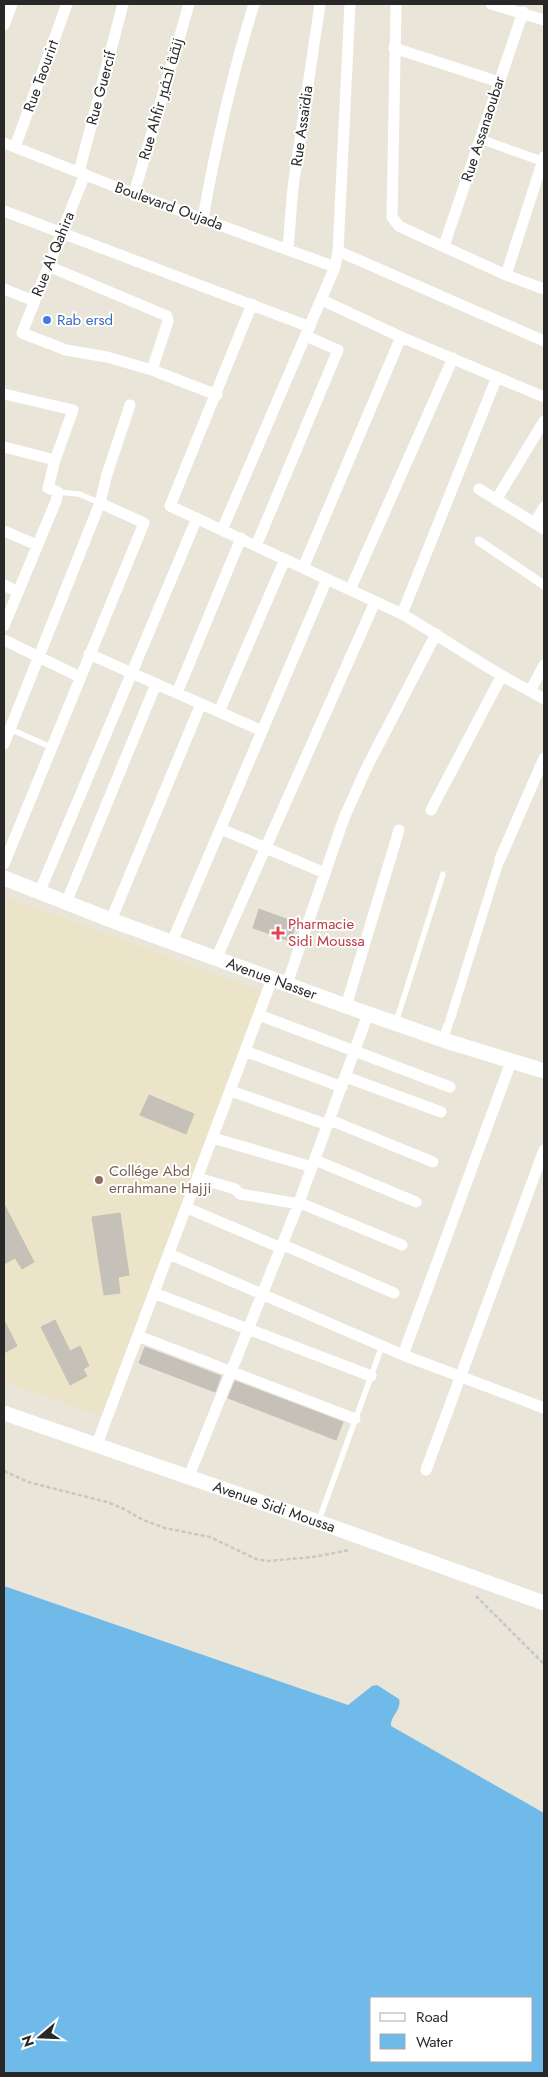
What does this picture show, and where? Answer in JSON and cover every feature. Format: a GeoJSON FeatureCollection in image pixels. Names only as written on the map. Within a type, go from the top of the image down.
{"type":"FeatureCollection","features":[{"type":"Feature","properties":{"kind":"street"},"geometry":{"type":"LineString","coordinates":[[4,25],[12,4]]}},
{"type":"Feature","properties":{"kind":"street","name":"Rue Taourirt"},"geometry":{"type":"LineString","coordinates":[[15,148],[67,4]]}},
{"type":"Feature","properties":{"kind":"street","name":"Rue Guercif"},"geometry":{"type":"LineString","coordinates":[[82,173],[123,4]]}},
{"type":"Feature","properties":{"kind":"street","name":"Rue Ahfir زنقة أحفير"},"geometry":{"type":"LineString","coordinates":[[134,194],[189,4]]}},
{"type":"Feature","properties":{"kind":"street"},"geometry":{"type":"LineString","coordinates":[[204,218],[218,134],[236,62],[254,4]]}},
{"type":"Feature","properties":{"kind":"street","name":"Rue Assaïdia"},"geometry":{"type":"LineString","coordinates":[[288,249],[293,188],[320,4]]}},
{"type":"Feature","properties":{"kind":"street"},"geometry":{"type":"LineString","coordinates":[[222,530],[335,267],[338,251],[350,4]]}},
{"type":"Feature","properties":{"kind":"street"},"geometry":{"type":"LineString","coordinates":[[396,4],[392,217],[399,226],[506,275],[544,289]]}},
{"type":"Feature","properties":{"kind":"street"},"geometry":{"type":"LineString","coordinates":[[491,4],[523,12],[544,20]]}},
{"type":"Feature","properties":{"kind":"street","name":"Rue Assanaoubar"},"geometry":{"type":"LineString","coordinates":[[444,246],[523,12]]}},
{"type":"Feature","properties":{"kind":"street"},"geometry":{"type":"LineString","coordinates":[[394,48],[498,82]]}},
{"type":"Feature","properties":{"kind":"street"},"geometry":{"type":"LineString","coordinates":[[480,139],[544,160],[506,275]]}},
{"type":"Feature","properties":{"kind":"street","name":"Boulevard Oujada"},"geometry":{"type":"LineString","coordinates":[[4,142],[134,194],[335,267]]}},
{"type":"Feature","properties":{"kind":"street","name":"Rue Al Qahira"},"geometry":{"type":"LineString","coordinates":[[82,173],[22,333],[66,350],[107,357],[152,370]]}},
{"type":"Feature","properties":{"kind":"street"},"geometry":{"type":"LineString","coordinates":[[4,211],[252,304],[308,331],[338,350],[256,546]]}},
{"type":"Feature","properties":{"kind":"street"},"geometry":{"type":"LineString","coordinates":[[338,251],[544,341]]}},
{"type":"Feature","properties":{"kind":"street"},"geometry":{"type":"LineString","coordinates":[[48,266],[166,316],[168,321],[152,370],[216,396]]}},
{"type":"Feature","properties":{"kind":"street"},"geometry":{"type":"LineString","coordinates":[[4,289],[34,301]]}},
{"type":"Feature","properties":{"kind":"street"},"geometry":{"type":"LineString","coordinates":[[322,300],[401,337],[544,397]]}},
{"type":"Feature","properties":{"kind":"street"},"geometry":{"type":"LineString","coordinates":[[252,304],[170,506],[402,614],[502,677],[544,699]]}},
{"type":"Feature","properties":{"kind":"street"},"geometry":{"type":"LineString","coordinates":[[303,568],[401,337]]}},
{"type":"Feature","properties":{"kind":"street"},"geometry":{"type":"LineString","coordinates":[[350,590],[453,358]]}},
{"type":"Feature","properties":{"kind":"street"},"geometry":{"type":"LineString","coordinates":[[402,614],[497,377]]}},
{"type":"Feature","properties":{"kind":"street"},"geometry":{"type":"LineString","coordinates":[[4,394],[73,410],[55,460],[48,488],[58,492],[54,508],[4,626]]}},
{"type":"Feature","properties":{"kind":"street"},"geometry":{"type":"LineString","coordinates":[[4,744],[100,504],[107,474],[130,404]]}},
{"type":"Feature","properties":{"kind":"street"},"geometry":{"type":"LineString","coordinates":[[496,500],[544,421]]}},
{"type":"Feature","properties":{"kind":"street"},"geometry":{"type":"LineString","coordinates":[[4,447],[55,460]]}},
{"type":"Feature","properties":{"kind":"street"},"geometry":{"type":"LineString","coordinates":[[479,490],[539,526],[544,507]]}},
{"type":"Feature","properties":{"kind":"street"},"geometry":{"type":"LineString","coordinates":[[4,864],[144,523],[100,504]]}},
{"type":"Feature","properties":{"kind":"street"},"geometry":{"type":"LineString","coordinates":[[40,893],[197,518]]}},
{"type":"Feature","properties":{"kind":"street"},"geometry":{"type":"LineString","coordinates":[[4,531],[38,545]]}},
{"type":"Feature","properties":{"kind":"street"},"geometry":{"type":"LineString","coordinates":[[177,693],[241,538]]}},
{"type":"Feature","properties":{"kind":"street"},"geometry":{"type":"LineString","coordinates":[[479,541],[544,585]]}},
{"type":"Feature","properties":{"kind":"street"},"geometry":{"type":"LineString","coordinates":[[220,712],[285,559]]}},
{"type":"Feature","properties":{"kind":"street"},"geometry":{"type":"LineString","coordinates":[[172,942],[326,579]]}},
{"type":"Feature","properties":{"kind":"street"},"geometry":{"type":"LineString","coordinates":[[4,585],[18,592]]}},
{"type":"Feature","properties":{"kind":"street"},"geometry":{"type":"LineString","coordinates":[[216,959],[375,602]]}},
{"type":"Feature","properties":{"kind":"street"},"geometry":{"type":"LineString","coordinates":[[287,984],[344,818],[367,768],[436,634]]}},
{"type":"Feature","properties":{"kind":"street"},"geometry":{"type":"LineString","coordinates":[[4,640],[80,676]]}},
{"type":"Feature","properties":{"kind":"street"},"geometry":{"type":"LineString","coordinates":[[89,654],[262,731]]}},
{"type":"Feature","properties":{"kind":"street"},"geometry":{"type":"LineString","coordinates":[[530,692],[544,665]]}},
{"type":"Feature","properties":{"kind":"street"},"geometry":{"type":"LineString","coordinates":[[431,810],[502,677]]}},
{"type":"Feature","properties":{"kind":"street"},"geometry":{"type":"LineString","coordinates":[[66,903],[156,684]]}},
{"type":"Feature","properties":{"kind":"street"},"geometry":{"type":"LineString","coordinates":[[111,920],[201,704]]}},
{"type":"Feature","properties":{"kind":"street"},"geometry":{"type":"LineString","coordinates":[[444,1040],[500,858],[544,758]]}},
{"type":"Feature","properties":{"kind":"street"},"geometry":{"type":"LineString","coordinates":[[221,829],[325,873]]}},
{"type":"Feature","properties":{"kind":"street"},"geometry":{"type":"LineString","coordinates":[[346,1006],[399,830]]}},
{"type":"Feature","properties":{"kind":"street","name":"Avenue Nasser"},"geometry":{"type":"LineString","coordinates":[[4,878],[111,920],[368,1014],[511,1062],[544,1071]]}},
{"type":"Feature","properties":{"kind":"street"},"geometry":{"type":"LineString","coordinates":[[97,1444],[272,979]]}},
{"type":"Feature","properties":{"kind":"street"},"geometry":{"type":"LineString","coordinates":[[188,1476],[298,1204],[368,1014]]}},
{"type":"Feature","properties":{"kind":"street"},"geometry":{"type":"LineString","coordinates":[[259,1015],[450,1087]]}},
{"type":"Feature","properties":{"kind":"street"},"geometry":{"type":"LineString","coordinates":[[245,1051],[441,1112]]}},
{"type":"Feature","properties":{"kind":"street"},"geometry":{"type":"LineString","coordinates":[[404,1355],[511,1062]]}},
{"type":"Feature","properties":{"kind":"street"},"geometry":{"type":"LineString","coordinates":[[231,1091],[329,1123],[432,1162]]}},
{"type":"Feature","properties":{"kind":"street"},"geometry":{"type":"LineString","coordinates":[[212,1138],[313,1164],[416,1202]]}},
{"type":"Feature","properties":{"kind":"street"},"geometry":{"type":"LineString","coordinates":[[426,1470],[544,1150]]}},
{"type":"Feature","properties":{"kind":"street"},"geometry":{"type":"LineString","coordinates":[[198,1178],[235,1189],[240,1194],[305,1205],[402,1245]]}},
{"type":"Feature","properties":{"kind":"street"},"geometry":{"type":"LineString","coordinates":[[187,1208],[281,1246],[288,1247],[394,1293]]}},
{"type":"Feature","properties":{"kind":"street"},"geometry":{"type":"LineString","coordinates":[[169,1254],[382,1346],[544,1408]]}},
{"type":"Feature","properties":{"kind":"street"},"geometry":{"type":"LineString","coordinates":[[154,1292],[371,1376]]}},
{"type":"Feature","properties":{"kind":"street"},"geometry":{"type":"LineString","coordinates":[[138,1336],[232,1370],[355,1419]]}},
{"type":"Feature","properties":{"kind":"street","name":"Avenue Sidi Moussa"},"geometry":{"type":"LineString","coordinates":[[4,1413],[318,1522],[356,1543],[464,1575],[544,1603]]}},
{"type":"Feature","properties":{"kind":"lane"},"geometry":{"type":"LineString","coordinates":[[58,492],[79,494],[100,504]]}},
{"type":"Feature","properties":{"kind":"lane"},"geometry":{"type":"LineString","coordinates":[[10,729],[51,747]]}},
{"type":"Feature","properties":{"kind":"lane"},"geometry":{"type":"LineString","coordinates":[[396,1024],[443,874]]}},
{"type":"Feature","properties":{"kind":"lane"},"geometry":{"type":"LineString","coordinates":[[318,1522],[382,1346]]}},
{"type":"Feature","properties":{"kind":"path"},"geometry":{"type":"LineString","coordinates":[[4,1471],[28,1482],[107,1502],[143,1520],[165,1528],[210,1537],[256,1559],[268,1561],[313,1557],[346,1550],[356,1543]]}},
{"type":"Feature","properties":{"kind":"path"},"geometry":{"type":"LineString","coordinates":[[472,1593],[487,1604],[544,1664]]}},
{"type":"Feature","properties":{"kind":"shaded area","name":"Collége Abd errahmane Hajji"},"geometry":{"type":"Polygon","coordinates":[[[6,897],[264,992],[106,1418],[4,1382],[4,898],[6,897]]]}},
{"type":"Feature","properties":{"kind":"water"},"geometry":{"type":"Polygon","coordinates":[[[4,1586],[348,1705],[372,1686],[377,1685],[399,1699],[399,1706],[392,1719],[391,1726],[544,1813],[544,2073],[4,2073],[4,1586]]]}},
{"type":"Feature","properties":{"kind":"building"},"geometry":{"type":"Polygon","coordinates":[[[259,909],[297,923],[290,941],[253,928],[259,909]]]}},
{"type":"Feature","properties":{"kind":"building"},"geometry":{"type":"Polygon","coordinates":[[[149,1095],[194,1114],[186,1134],[140,1115],[149,1095]]]}},
{"type":"Feature","properties":{"kind":"building"},"geometry":{"type":"Polygon","coordinates":[[[4,1204],[34,1262],[22,1269],[15,1258],[4,1264],[4,1204]]]}},
{"type":"Feature","properties":{"kind":"building"},"geometry":{"type":"Polygon","coordinates":[[[120,1213],[129,1275],[118,1277],[120,1293],[104,1295],[92,1217],[120,1213]]]}},
{"type":"Feature","properties":{"kind":"building"},"geometry":{"type":"Polygon","coordinates":[[[4,1320],[17,1346],[4,1353],[4,1320]]]}},
{"type":"Feature","properties":{"kind":"building"},"geometry":{"type":"Polygon","coordinates":[[[55,1320],[70,1351],[80,1346],[89,1366],[83,1369],[87,1376],[70,1385],[41,1327],[55,1320]]]}},
{"type":"Feature","properties":{"kind":"building"},"geometry":{"type":"Polygon","coordinates":[[[145,1347],[221,1376],[215,1392],[139,1363],[145,1347]]]}},
{"type":"Feature","properties":{"kind":"building"},"geometry":{"type":"Polygon","coordinates":[[[235,1381],[343,1422],[336,1440],[228,1398],[235,1381]]]}},
{"type":"Feature","properties":{"kind":"place","name":"Rab ersd"},"geometry":{"type":"Point","coordinates":[47,320]}},
{"type":"Feature","properties":{"kind":"place","name":"Pharmacie Sidi Moussa"},"geometry":{"type":"Point","coordinates":[278,933]}},
{"type":"Feature","properties":{"kind":"place","name":"Collége Abd errahmane Hajji"},"geometry":{"type":"Point","coordinates":[99,1180]}}]}
